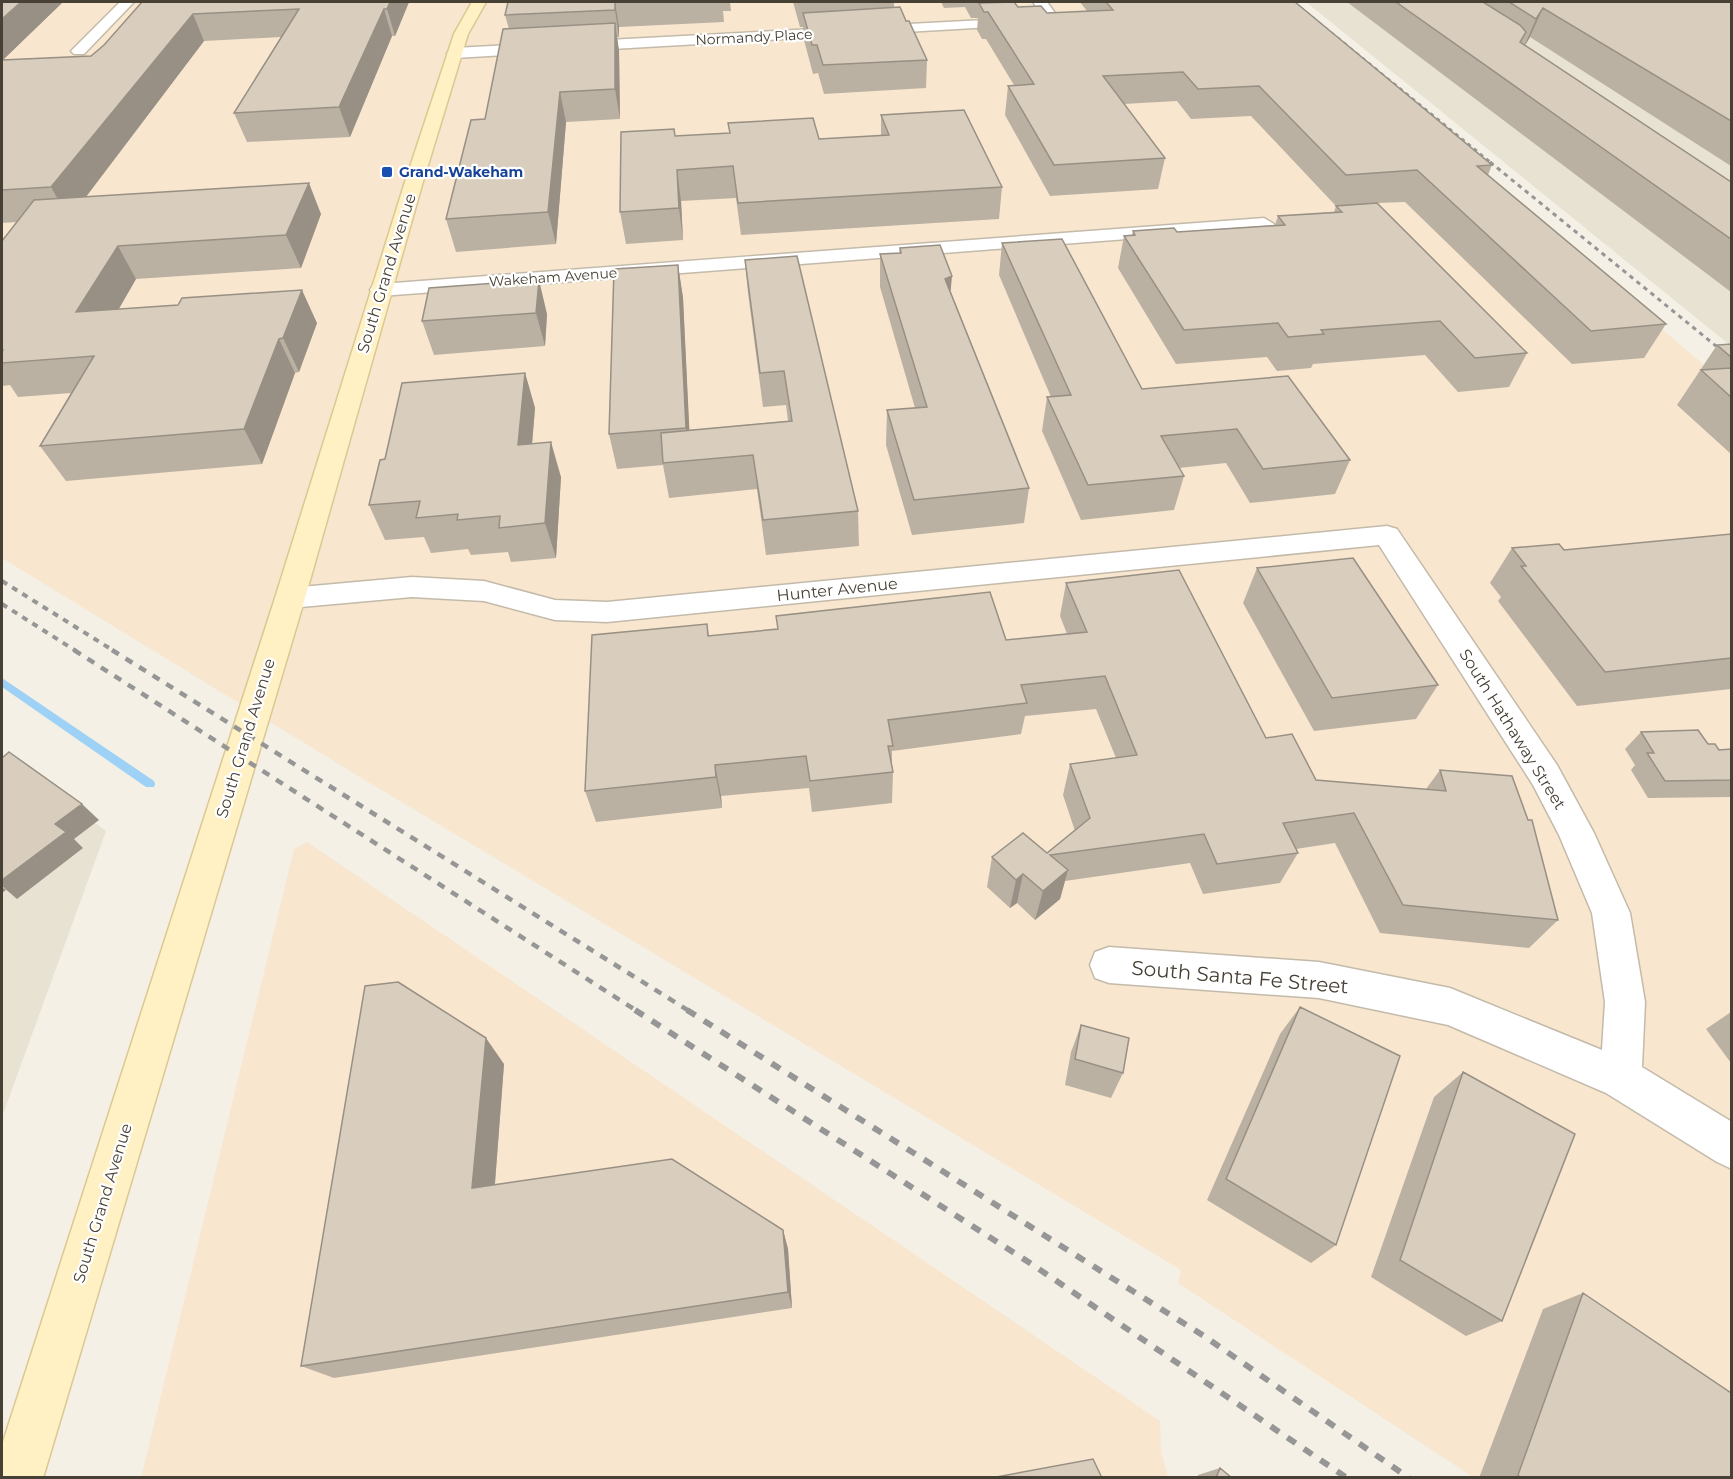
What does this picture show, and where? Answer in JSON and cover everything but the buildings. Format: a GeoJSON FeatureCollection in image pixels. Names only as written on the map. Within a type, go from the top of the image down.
{"type":"FeatureCollection","features":[{"type":"Feature","properties":{"kind":"main road","name":"South Grand Avenue"},"geometry":{"type":"LineString","coordinates":[[18,1478],[290,598],[381,290],[455,53],[465,27],[479,2]]}},
{"type":"Feature","properties":{"kind":"street"},"geometry":{"type":"LineString","coordinates":[[79,51],[127,2]]}},
{"type":"Feature","properties":{"kind":"street","name":"Normandy Place"},"geometry":{"type":"LineString","coordinates":[[455,53],[1053,20],[1040,2]]}},
{"type":"Feature","properties":{"kind":"street","name":"Wakeham Avenue"},"geometry":{"type":"LineString","coordinates":[[381,290],[1264,224]]}},
{"type":"Feature","properties":{"kind":"street","name":"Hunter Avenue"},"geometry":{"type":"LineString","coordinates":[[290,598],[424,588],[484,591],[555,610],[607,612],[1387,535]]}},
{"type":"Feature","properties":{"kind":"street","name":"South Hathaway Street"},"geometry":{"type":"LineString","coordinates":[[1387,535],[1545,775],[1576,833],[1611,913],[1625,1002],[1621,1078]]}},
{"type":"Feature","properties":{"kind":"street","name":"South Santa Fe Street"},"geometry":{"type":"LineString","coordinates":[[1109,965],[1319,980],[1450,1007],[1621,1078],[1731,1147]]}},
{"type":"Feature","properties":{"kind":"shaded area"},"geometry":{"type":"Polygon","coordinates":[[[2,2],[1278,2],[1709,369],[1731,368],[1731,1477],[1473,1477],[1178,1283],[1181,1270],[360,777],[2,558],[2,2]]]}},
{"type":"Feature","properties":{"kind":"shaded area"},"geometry":{"type":"Polygon","coordinates":[[[1306,2],[1693,2],[1731,21],[1731,346],[1306,2]]]}},
{"type":"Feature","properties":{"kind":"shaded area"},"geometry":{"type":"Polygon","coordinates":[[[2,754],[106,831],[2,1117],[2,754]]]}},
{"type":"Feature","properties":{"kind":"shaded area"},"geometry":{"type":"Polygon","coordinates":[[[307,842],[1160,1421],[1161,1452],[1168,1477],[141,1478],[294,849],[307,842]]]}},
{"type":"Feature","properties":{"kind":"waterway"},"geometry":{"type":"LineString","coordinates":[[2,682],[150,784]]}},
{"type":"Feature","properties":{"kind":"railway"},"geometry":{"type":"LineString","coordinates":[[1294,2],[1492,163]]}},
{"type":"Feature","properties":{"kind":"railway"},"geometry":{"type":"LineString","coordinates":[[1490,162],[1732,359]]}},
{"type":"Feature","properties":{"kind":"railway"},"geometry":{"type":"LineString","coordinates":[[2,581],[114,651]]}},
{"type":"Feature","properties":{"kind":"railway"},"geometry":{"type":"LineString","coordinates":[[2,604],[76,651]]}},
{"type":"Feature","properties":{"kind":"railway"},"geometry":{"type":"LineString","coordinates":[[74,650],[637,1011]]}},
{"type":"Feature","properties":{"kind":"railway"},"geometry":{"type":"LineString","coordinates":[[112,650],[689,1011]]}},
{"type":"Feature","properties":{"kind":"railway"},"geometry":{"type":"LineString","coordinates":[[635,1010],[1030,1263],[1347,1478]]}},
{"type":"Feature","properties":{"kind":"railway"},"geometry":{"type":"LineString","coordinates":[[687,1010],[1204,1336],[1409,1478]]}},
{"type":"Feature","properties":{"kind":"place","name":"Grand-Wakeham"},"geometry":{"type":"Point","coordinates":[387,172]}}]}
